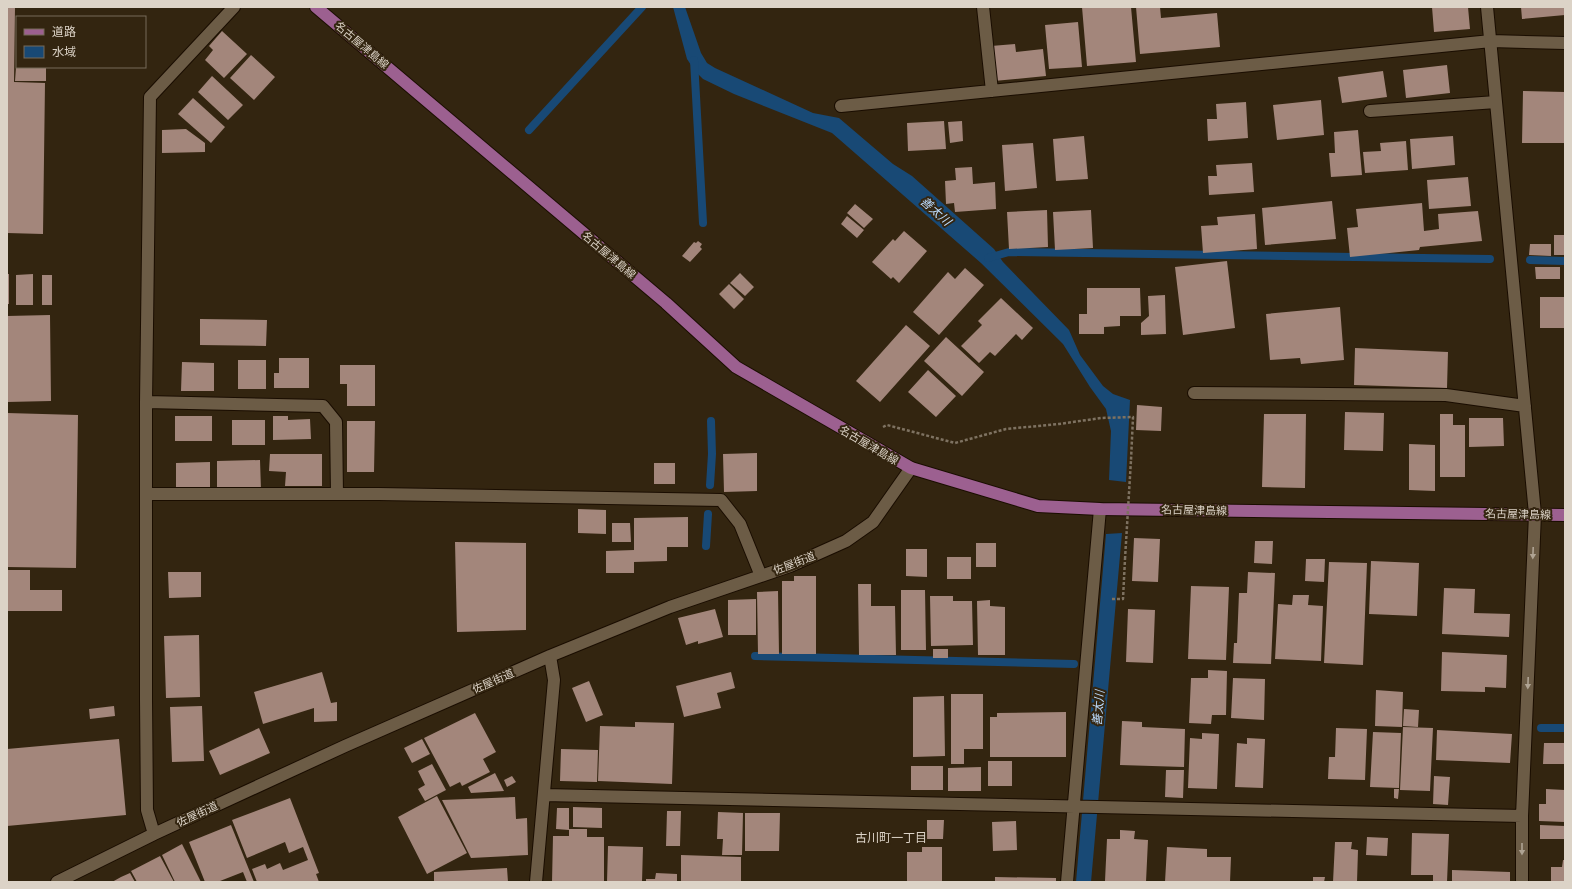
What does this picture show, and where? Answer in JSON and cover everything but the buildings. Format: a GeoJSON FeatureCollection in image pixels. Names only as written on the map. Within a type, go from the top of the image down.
{"type":"FeatureCollection","features":[{"type":"Feature","properties":{"kind":"main road","name":"名古屋津島線"},"geometry":{"type":"LineString","coordinates":[[316,7],[666,303],[736,367],[911,468],[1038,506],[1100,509],[1565,515]]}},
{"type":"Feature","properties":{"kind":"street"},"geometry":{"type":"LineString","coordinates":[[154,834],[147,810],[146,700],[146,402],[150,97],[234,7]]}},
{"type":"Feature","properties":{"kind":"street"},"geometry":{"type":"LineString","coordinates":[[983,7],[992,91]]}},
{"type":"Feature","properties":{"kind":"street"},"geometry":{"type":"LineString","coordinates":[[1487,7],[1535,514],[1522,816],[1522,882]]}},
{"type":"Feature","properties":{"kind":"street"},"geometry":{"type":"LineString","coordinates":[[841,106],[1491,41],[1565,43]]}},
{"type":"Feature","properties":{"kind":"street"},"geometry":{"type":"LineString","coordinates":[[1370,111],[1496,102]]}},
{"type":"Feature","properties":{"kind":"street"},"geometry":{"type":"LineString","coordinates":[[1194,393],[1446,395],[1525,406]]}},
{"type":"Feature","properties":{"kind":"street"},"geometry":{"type":"LineString","coordinates":[[146,402],[323,406],[336,422],[337,494]]}},
{"type":"Feature","properties":{"kind":"street","name":"佐屋街道"},"geometry":{"type":"LineString","coordinates":[[57,882],[154,834],[345,746],[550,656],[670,607],[790,566],[846,541],[873,522],[911,468]]}},
{"type":"Feature","properties":{"kind":"street"},"geometry":{"type":"LineString","coordinates":[[146,494],[337,494],[721,500],[740,524],[761,576]]}},
{"type":"Feature","properties":{"kind":"street"},"geometry":{"type":"LineString","coordinates":[[1067,882],[1076,807],[1100,509]]}},
{"type":"Feature","properties":{"kind":"street"},"geometry":{"type":"LineString","coordinates":[[536,882],[554,680],[550,656]]}},
{"type":"Feature","properties":{"kind":"street"},"geometry":{"type":"LineString","coordinates":[[544,795],[1522,816]]}},
{"type":"Feature","properties":{"kind":"path"},"geometry":{"type":"LineString","coordinates":[[862,440],[887,425],[955,443],[1006,429],[1059,424],[1104,417],[1133,417],[1123,599],[1118,599]]}},
{"type":"Feature","properties":{"kind":"water","name":"善太川"},"geometry":{"type":"Polygon","coordinates":[[[673,7],[685,7],[701,53],[707,63],[813,113],[839,118],[893,164],[912,176],[994,249],[1003,262],[1069,330],[1080,355],[1103,386],[1113,394],[1130,400],[1126,482],[1109,480],[1111,431],[1106,409],[1090,387],[1063,344],[981,263],[832,133],[734,94],[703,79],[695,71],[687,59],[673,7]]]}},
{"type":"Feature","properties":{"kind":"water","name":"善太川"},"geometry":{"type":"Polygon","coordinates":[[[1122,533],[1091,882],[1076,882],[1106,534],[1122,533]]]}},
{"type":"Feature","properties":{"kind":"waterway"},"geometry":{"type":"LineString","coordinates":[[529,130],[642,7]]}},
{"type":"Feature","properties":{"kind":"waterway"},"geometry":{"type":"LineString","coordinates":[[694,60],[703,223]]}},
{"type":"Feature","properties":{"kind":"waterway"},"geometry":{"type":"LineString","coordinates":[[988,258],[1009,252],[1490,259]]}},
{"type":"Feature","properties":{"kind":"waterway"},"geometry":{"type":"LineString","coordinates":[[1530,260],[1565,261]]}},
{"type":"Feature","properties":{"kind":"waterway"},"geometry":{"type":"LineString","coordinates":[[710,485],[712,454],[711,421]]}},
{"type":"Feature","properties":{"kind":"waterway"},"geometry":{"type":"LineString","coordinates":[[706,546],[708,514]]}},
{"type":"Feature","properties":{"kind":"waterway"},"geometry":{"type":"LineString","coordinates":[[755,656],[1074,664]]}},
{"type":"Feature","properties":{"kind":"waterway"},"geometry":{"type":"LineString","coordinates":[[1541,728],[1565,728]]}},
{"type":"Feature","properties":{"kind":"district","name":"古川町一丁目"},"geometry":{"type":"Point","coordinates":[891,837]}}]}
